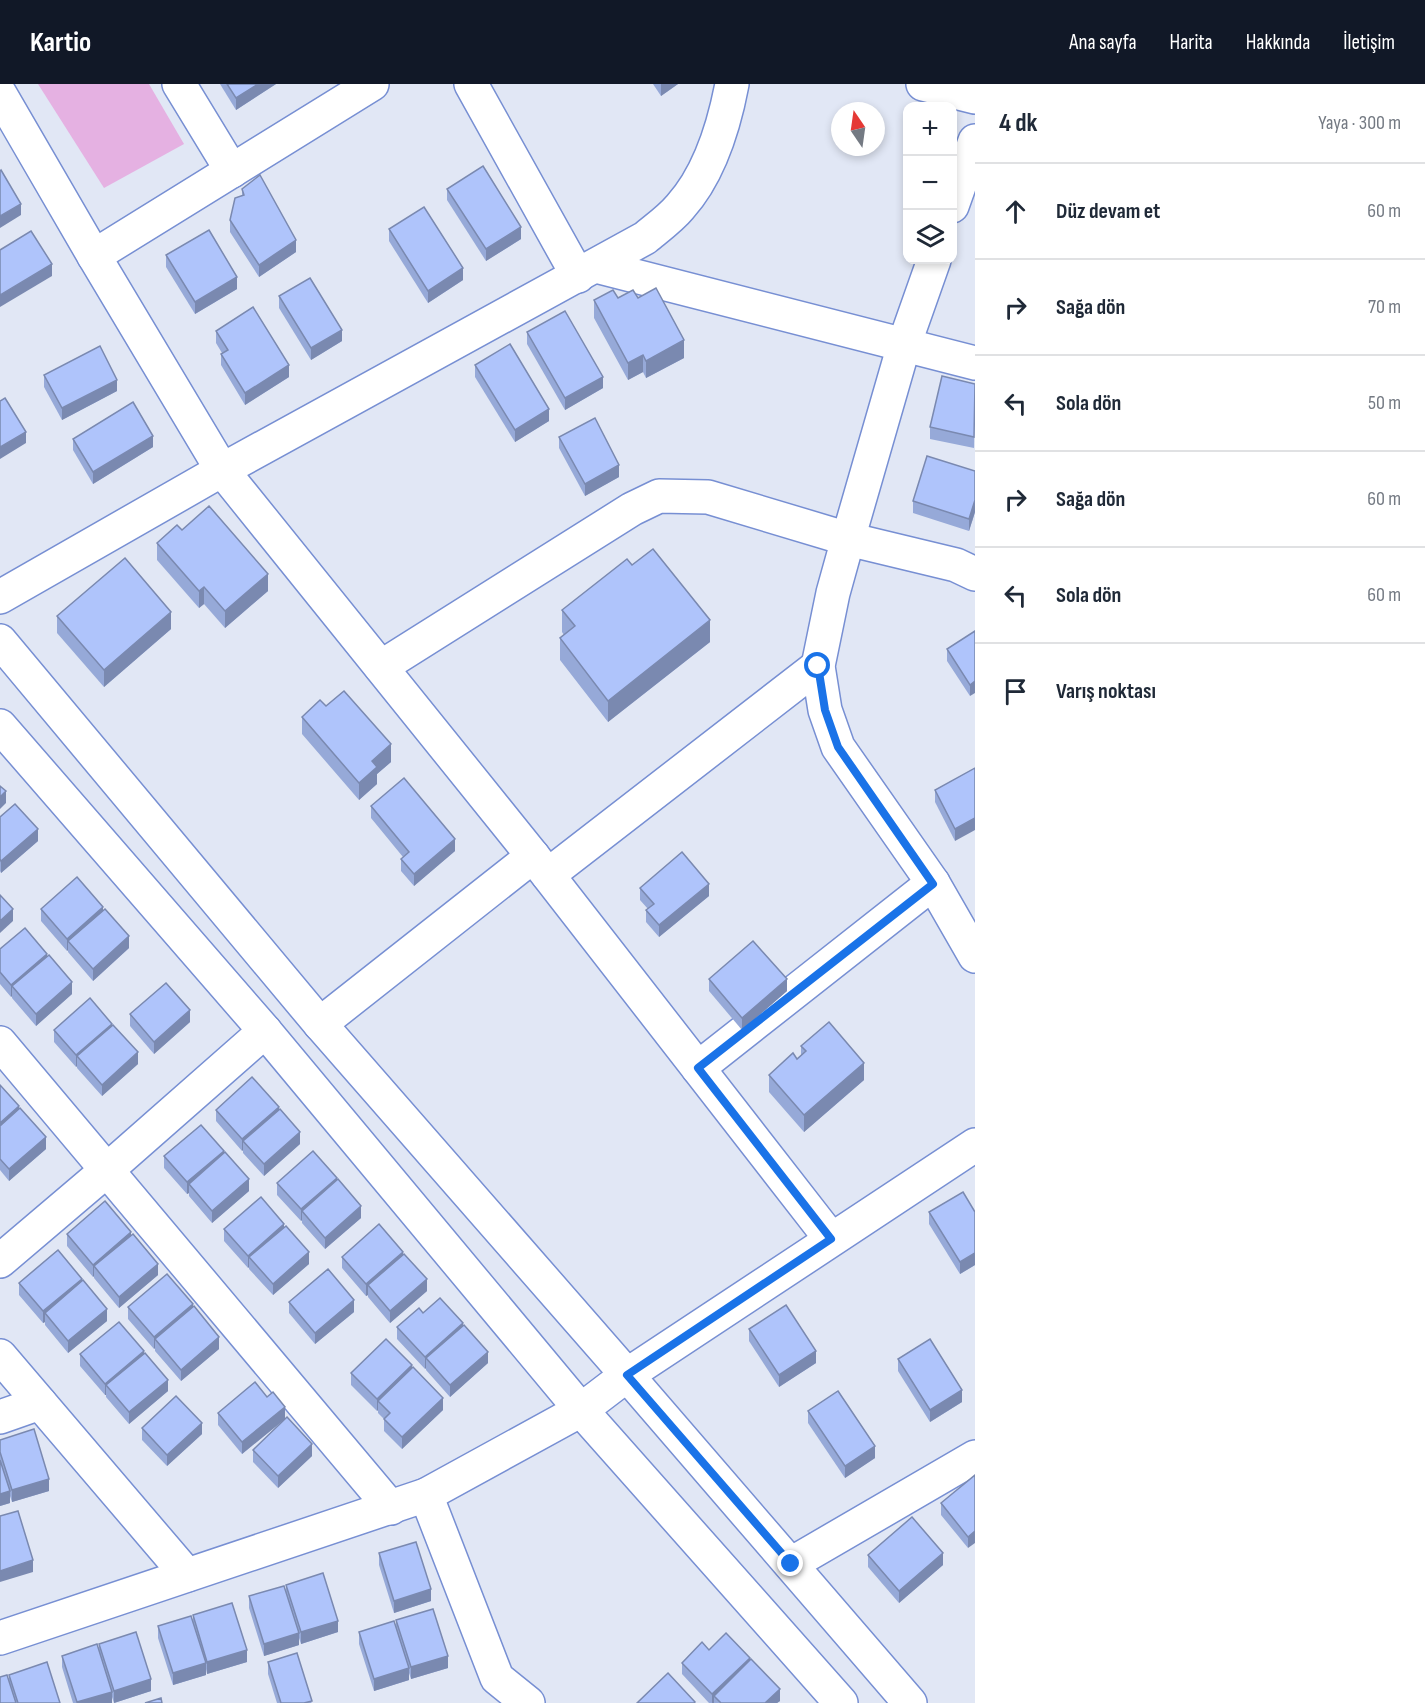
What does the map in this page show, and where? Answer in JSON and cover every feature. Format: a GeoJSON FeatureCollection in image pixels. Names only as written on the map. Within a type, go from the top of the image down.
{"type":"FeatureCollection","features":[{"type":"Feature","properties":{"kind":"street"},"geometry":{"type":"LineString","coordinates":[[179,84],[232,171]]}},
{"type":"Feature","properties":{"kind":"street"},"geometry":{"type":"LineString","coordinates":[[94,256],[372,84]]}},
{"type":"Feature","properties":{"kind":"street"},"geometry":{"type":"LineString","coordinates":[[471,84],[587,271],[975,363]]}},
{"type":"Feature","properties":{"kind":"street"},"geometry":{"type":"LineString","coordinates":[[0,597],[222,470],[645,238],[680,207],[704,174],[729,101],[732,84]]}},
{"type":"Feature","properties":{"kind":"street"},"geometry":{"type":"LineString","coordinates":[[923,84],[975,97]]}},
{"type":"Feature","properties":{"kind":"street"},"geometry":{"type":"LineString","coordinates":[[0,94],[222,470],[540,866],[831,1239]]}},
{"type":"Feature","properties":{"kind":"street"},"geometry":{"type":"LineString","coordinates":[[957,192],[975,141]]}},
{"type":"Feature","properties":{"kind":"street"},"geometry":{"type":"LineString","coordinates":[[933,264],[904,345],[848,539],[833,593],[818,666],[825,710],[838,747],[933,884],[975,956]]}},
{"type":"Feature","properties":{"kind":"street"},"geometry":{"type":"LineString","coordinates":[[381,667],[632,509],[659,496],[708,497],[848,539],[956,565],[975,574]]}},
{"type":"Feature","properties":{"kind":"street"},"geometry":{"type":"LineString","coordinates":[[0,641],[320,1024],[910,1703]]}},
{"type":"Feature","properties":{"kind":"street"},"geometry":{"type":"LineString","coordinates":[[320,1024],[818,666]]}},
{"type":"Feature","properties":{"kind":"street"},"geometry":{"type":"LineString","coordinates":[[0,726],[265,1031],[580,1410],[841,1703]]}},
{"type":"Feature","properties":{"kind":"street"},"geometry":{"type":"LineString","coordinates":[[698,1068],[933,884]]}},
{"type":"Feature","properties":{"kind":"street"},"geometry":{"type":"LineString","coordinates":[[0,1261],[265,1031]]}},
{"type":"Feature","properties":{"kind":"street"},"geometry":{"type":"LineString","coordinates":[[0,1043],[391,1508]]}},
{"type":"Feature","properties":{"kind":"street"},"geometry":{"type":"LineString","coordinates":[[0,1638],[426,1496],[580,1410],[627,1375],[975,1145]]}},
{"type":"Feature","properties":{"kind":"street"},"geometry":{"type":"LineString","coordinates":[[0,1356],[188,1575]]}},
{"type":"Feature","properties":{"kind":"street"},"geometry":{"type":"LineString","coordinates":[[0,1417],[40,1403]]}},
{"type":"Feature","properties":{"kind":"street"},"geometry":{"type":"LineString","coordinates":[[791,1564],[975,1456]]}},
{"type":"Feature","properties":{"kind":"street"},"geometry":{"type":"LineString","coordinates":[[426,1496],[497,1678],[528,1703]]}},
{"type":"Feature","properties":{"kind":"shaded area"},"geometry":{"type":"Polygon","coordinates":[[[38,84],[149,84],[184,144],[104,188],[38,84]]]}},
{"type":"Feature","properties":{"kind":"building"},"geometry":{"type":"Polygon","coordinates":[[[227,84],[258,84],[236,98],[227,84]]]}},
{"type":"Feature","properties":{"kind":"building"},"geometry":{"type":"Polygon","coordinates":[[[483,166],[521,227],[486,249],[447,189],[483,166]]]}},
{"type":"Feature","properties":{"kind":"building"},"geometry":{"type":"Polygon","coordinates":[[[0,171],[21,204],[0,216],[0,171]]]}},
{"type":"Feature","properties":{"kind":"building"},"geometry":{"type":"Polygon","coordinates":[[[260,175],[296,240],[259,265],[230,220],[235,198],[244,195],[242,189],[260,175]]]}},
{"type":"Feature","properties":{"kind":"building"},"geometry":{"type":"Polygon","coordinates":[[[424,207],[463,268],[428,291],[389,229],[424,207]]]}},
{"type":"Feature","properties":{"kind":"building"},"geometry":{"type":"Polygon","coordinates":[[[209,230],[237,277],[195,302],[166,255],[209,230]]]}},
{"type":"Feature","properties":{"kind":"building"},"geometry":{"type":"Polygon","coordinates":[[[31,231],[52,264],[0,295],[0,250],[31,231]]]}},
{"type":"Feature","properties":{"kind":"building"},"geometry":{"type":"Polygon","coordinates":[[[310,278],[342,330],[311,348],[279,296],[310,278]]]}},
{"type":"Feature","properties":{"kind":"building"},"geometry":{"type":"Polygon","coordinates":[[[656,288],[684,340],[646,361],[643,355],[628,363],[594,300],[613,290],[618,298],[633,290],[638,298],[656,288]]]}},
{"type":"Feature","properties":{"kind":"building"},"geometry":{"type":"Polygon","coordinates":[[[253,307],[289,365],[245,393],[221,354],[228,350],[216,331],[253,307]]]}},
{"type":"Feature","properties":{"kind":"building"},"geometry":{"type":"Polygon","coordinates":[[[565,311],[603,377],[565,398],[527,332],[565,311]]]}},
{"type":"Feature","properties":{"kind":"building"},"geometry":{"type":"Polygon","coordinates":[[[510,344],[549,409],[515,430],[475,365],[510,344]]]}},
{"type":"Feature","properties":{"kind":"building"},"geometry":{"type":"Polygon","coordinates":[[[100,346],[117,380],[62,408],[44,375],[100,346]]]}},
{"type":"Feature","properties":{"kind":"building"},"geometry":{"type":"Polygon","coordinates":[[[942,376],[975,384],[974,437],[930,427],[942,376]]]}},
{"type":"Feature","properties":{"kind":"building"},"geometry":{"type":"Polygon","coordinates":[[[5,398],[26,432],[0,447],[0,401],[5,398]]]}},
{"type":"Feature","properties":{"kind":"building"},"geometry":{"type":"Polygon","coordinates":[[[133,402],[153,436],[93,472],[73,439],[133,402]]]}},
{"type":"Feature","properties":{"kind":"building"},"geometry":{"type":"Polygon","coordinates":[[[595,418],[619,465],[585,484],[559,437],[595,418]]]}},
{"type":"Feature","properties":{"kind":"building"},"geometry":{"type":"Polygon","coordinates":[[[927,456],[975,471],[975,500],[969,519],[913,501],[927,456]]]}},
{"type":"Feature","properties":{"kind":"building"},"geometry":{"type":"Polygon","coordinates":[[[209,506],[268,574],[225,611],[204,587],[199,591],[157,543],[177,525],[182,530],[209,506]]]}},
{"type":"Feature","properties":{"kind":"building"},"geometry":{"type":"Polygon","coordinates":[[[653,549],[710,620],[608,701],[560,638],[575,626],[562,610],[627,559],[632,565],[653,549]]]}},
{"type":"Feature","properties":{"kind":"building"},"geometry":{"type":"Polygon","coordinates":[[[125,558],[171,612],[104,670],[57,616],[125,558]]]}},
{"type":"Feature","properties":{"kind":"building"},"geometry":{"type":"Polygon","coordinates":[[[975,631],[975,681],[970,685],[947,649],[975,631]]]}},
{"type":"Feature","properties":{"kind":"building"},"geometry":{"type":"Polygon","coordinates":[[[344,691],[391,744],[372,761],[377,767],[359,783],[302,717],[320,700],[326,706],[344,691]]]}},
{"type":"Feature","properties":{"kind":"building"},"geometry":{"type":"Polygon","coordinates":[[[975,768],[975,818],[955,829],[935,790],[975,768]]]}},
{"type":"Feature","properties":{"kind":"building"},"geometry":{"type":"Polygon","coordinates":[[[404,778],[455,839],[414,874],[401,859],[409,852],[371,806],[404,778]]]}},
{"type":"Feature","properties":{"kind":"building"},"geometry":{"type":"Polygon","coordinates":[[[0,786],[6,791],[0,797],[0,786]]]}},
{"type":"Feature","properties":{"kind":"building"},"geometry":{"type":"Polygon","coordinates":[[[15,804],[38,829],[1,861],[0,817],[15,804]]]}},
{"type":"Feature","properties":{"kind":"building"},"geometry":{"type":"Polygon","coordinates":[[[682,852],[709,884],[659,925],[646,910],[654,904],[640,888],[682,852]]]}},
{"type":"Feature","properties":{"kind":"building"},"geometry":{"type":"Polygon","coordinates":[[[77,877],[103,907],[67,939],[41,909],[77,877]]]}},
{"type":"Feature","properties":{"kind":"building"},"geometry":{"type":"Polygon","coordinates":[[[0,895],[13,909],[0,921],[0,895]]]}},
{"type":"Feature","properties":{"kind":"building"},"geometry":{"type":"Polygon","coordinates":[[[105,909],[129,936],[93,969],[68,941],[105,909]]]}},
{"type":"Feature","properties":{"kind":"building"},"geometry":{"type":"Polygon","coordinates":[[[25,928],[47,954],[11,985],[0,972],[0,949],[25,928]]]}},
{"type":"Feature","properties":{"kind":"building"},"geometry":{"type":"Polygon","coordinates":[[[753,941],[787,979],[742,1018],[709,979],[753,941]]]}},
{"type":"Feature","properties":{"kind":"building"},"geometry":{"type":"Polygon","coordinates":[[[49,955],[72,982],[36,1014],[12,986],[49,955]]]}},
{"type":"Feature","properties":{"kind":"building"},"geometry":{"type":"Polygon","coordinates":[[[166,983],[190,1010],[154,1042],[130,1014],[166,983]]]}},
{"type":"Feature","properties":{"kind":"building"},"geometry":{"type":"Polygon","coordinates":[[[90,998],[112,1024],[76,1055],[54,1030],[90,998]]]}},
{"type":"Feature","properties":{"kind":"building"},"geometry":{"type":"Polygon","coordinates":[[[829,1022],[864,1063],[804,1115],[769,1075],[793,1053],[797,1059],[806,1051],[801,1046],[829,1022]]]}},
{"type":"Feature","properties":{"kind":"building"},"geometry":{"type":"Polygon","coordinates":[[[113,1025],[138,1052],[102,1085],[77,1056],[113,1025]]]}},
{"type":"Feature","properties":{"kind":"building"},"geometry":{"type":"Polygon","coordinates":[[[252,1077],[279,1107],[242,1139],[216,1110],[252,1077]]]}},
{"type":"Feature","properties":{"kind":"building"},"geometry":{"type":"Polygon","coordinates":[[[0,1085],[19,1106],[0,1123],[0,1085]]]}},
{"type":"Feature","properties":{"kind":"building"},"geometry":{"type":"Polygon","coordinates":[[[20,1108],[46,1137],[9,1169],[0,1159],[0,1126],[20,1108]]]}},
{"type":"Feature","properties":{"kind":"building"},"geometry":{"type":"Polygon","coordinates":[[[280,1109],[300,1132],[264,1164],[243,1141],[280,1109]]]}},
{"type":"Feature","properties":{"kind":"building"},"geometry":{"type":"Polygon","coordinates":[[[201,1125],[224,1151],[187,1182],[164,1156],[201,1125]]]}},
{"type":"Feature","properties":{"kind":"building"},"geometry":{"type":"Polygon","coordinates":[[[313,1151],[337,1178],[301,1209],[277,1183],[313,1151]]]}},
{"type":"Feature","properties":{"kind":"building"},"geometry":{"type":"Polygon","coordinates":[[[225,1152],[249,1179],[212,1211],[189,1184],[225,1152]]]}},
{"type":"Feature","properties":{"kind":"building"},"geometry":{"type":"Polygon","coordinates":[[[338,1179],[361,1206],[325,1238],[302,1211],[338,1179]]]}},
{"type":"Feature","properties":{"kind":"building"},"geometry":{"type":"Polygon","coordinates":[[[963,1192],[975,1212],[975,1253],[960,1262],[929,1212],[963,1192]]]}},
{"type":"Feature","properties":{"kind":"building"},"geometry":{"type":"Polygon","coordinates":[[[261,1197],[284,1224],[248,1256],[224,1229],[261,1197]]]}},
{"type":"Feature","properties":{"kind":"building"},"geometry":{"type":"Polygon","coordinates":[[[105,1201],[131,1232],[93,1265],[67,1234],[105,1201]]]}},
{"type":"Feature","properties":{"kind":"building"},"geometry":{"type":"Polygon","coordinates":[[[379,1224],[403,1252],[366,1284],[342,1257],[379,1224]]]}},
{"type":"Feature","properties":{"kind":"building"},"geometry":{"type":"Polygon","coordinates":[[[286,1226],[309,1252],[273,1284],[249,1257],[286,1226]]]}},
{"type":"Feature","properties":{"kind":"building"},"geometry":{"type":"Polygon","coordinates":[[[133,1234],[158,1264],[119,1297],[94,1266],[133,1234]]]}},
{"type":"Feature","properties":{"kind":"building"},"geometry":{"type":"Polygon","coordinates":[[[58,1250],[82,1279],[43,1311],[19,1283],[58,1250]]]}},
{"type":"Feature","properties":{"kind":"building"},"geometry":{"type":"Polygon","coordinates":[[[404,1254],[427,1279],[390,1311],[368,1285],[404,1254]]]}},
{"type":"Feature","properties":{"kind":"building"},"geometry":{"type":"Polygon","coordinates":[[[328,1269],[354,1300],[315,1333],[289,1302],[328,1269]]]}},
{"type":"Feature","properties":{"kind":"building"},"geometry":{"type":"Polygon","coordinates":[[[167,1274],[193,1304],[154,1337],[128,1307],[167,1274]]]}},
{"type":"Feature","properties":{"kind":"building"},"geometry":{"type":"Polygon","coordinates":[[[83,1280],[107,1309],[68,1341],[45,1313],[83,1280]]]}},
{"type":"Feature","properties":{"kind":"building"},"geometry":{"type":"Polygon","coordinates":[[[440,1298],[463,1323],[425,1357],[397,1327],[419,1308],[423,1313],[440,1298]]]}},
{"type":"Feature","properties":{"kind":"building"},"geometry":{"type":"Polygon","coordinates":[[[786,1305],[816,1351],[779,1375],[749,1329],[786,1305]]]}},
{"type":"Feature","properties":{"kind":"building"},"geometry":{"type":"Polygon","coordinates":[[[194,1306],[219,1337],[181,1370],[155,1339],[194,1306]]]}},
{"type":"Feature","properties":{"kind":"building"},"geometry":{"type":"Polygon","coordinates":[[[119,1322],[144,1351],[105,1384],[80,1354],[119,1322]]]}},
{"type":"Feature","properties":{"kind":"building"},"geometry":{"type":"Polygon","coordinates":[[[464,1325],[488,1352],[450,1385],[426,1358],[464,1325]]]}},
{"type":"Feature","properties":{"kind":"building"},"geometry":{"type":"Polygon","coordinates":[[[386,1339],[412,1365],[377,1399],[351,1373],[386,1339]]]}},
{"type":"Feature","properties":{"kind":"building"},"geometry":{"type":"Polygon","coordinates":[[[930,1339],[962,1390],[930,1410],[898,1359],[930,1339]]]}},
{"type":"Feature","properties":{"kind":"building"},"geometry":{"type":"Polygon","coordinates":[[[145,1353],[168,1380],[129,1412],[106,1385],[145,1353]]]}},
{"type":"Feature","properties":{"kind":"building"},"geometry":{"type":"Polygon","coordinates":[[[413,1367],[443,1398],[402,1437],[384,1419],[390,1413],[378,1401],[413,1367]]]}},
{"type":"Feature","properties":{"kind":"building"},"geometry":{"type":"Polygon","coordinates":[[[255,1382],[267,1397],[273,1392],[285,1407],[242,1442],[218,1413],[255,1382]]]}},
{"type":"Feature","properties":{"kind":"building"},"geometry":{"type":"Polygon","coordinates":[[[838,1391],[875,1446],[845,1466],[808,1411],[838,1391]]]}},
{"type":"Feature","properties":{"kind":"building"},"geometry":{"type":"Polygon","coordinates":[[[176,1396],[202,1423],[167,1455],[142,1428],[176,1396]]]}},
{"type":"Feature","properties":{"kind":"building"},"geometry":{"type":"Polygon","coordinates":[[[287,1417],[312,1444],[278,1476],[253,1450],[287,1417]]]}},
{"type":"Feature","properties":{"kind":"building"},"geometry":{"type":"Polygon","coordinates":[[[34,1429],[49,1479],[12,1490],[0,1452],[0,1440],[34,1429]]]}},
{"type":"Feature","properties":{"kind":"building"},"geometry":{"type":"Polygon","coordinates":[[[0,1460],[10,1491],[0,1494],[0,1460]]]}},
{"type":"Feature","properties":{"kind":"building"},"geometry":{"type":"Polygon","coordinates":[[[975,1475],[975,1531],[968,1537],[941,1503],[975,1475]]]}},
{"type":"Feature","properties":{"kind":"building"},"geometry":{"type":"Polygon","coordinates":[[[18,1511],[33,1560],[0,1571],[0,1516],[18,1511]]]}},
{"type":"Feature","properties":{"kind":"building"},"geometry":{"type":"Polygon","coordinates":[[[912,1517],[943,1553],[899,1591],[868,1555],[912,1517]]]}},
{"type":"Feature","properties":{"kind":"building"},"geometry":{"type":"Polygon","coordinates":[[[416,1542],[431,1589],[394,1601],[379,1553],[416,1542]]]}},
{"type":"Feature","properties":{"kind":"building"},"geometry":{"type":"Polygon","coordinates":[[[323,1573],[338,1621],[301,1632],[286,1585],[323,1573]]]}},
{"type":"Feature","properties":{"kind":"building"},"geometry":{"type":"Polygon","coordinates":[[[284,1586],[299,1633],[264,1644],[249,1596],[284,1586]]]}},
{"type":"Feature","properties":{"kind":"building"},"geometry":{"type":"Polygon","coordinates":[[[232,1603],[247,1650],[207,1662],[193,1615],[232,1603]]]}},
{"type":"Feature","properties":{"kind":"building"},"geometry":{"type":"Polygon","coordinates":[[[433,1609],[448,1656],[411,1667],[396,1620],[433,1609]]]}},
{"type":"Feature","properties":{"kind":"building"},"geometry":{"type":"Polygon","coordinates":[[[191,1616],[206,1663],[173,1673],[158,1626],[191,1616]]]}},
{"type":"Feature","properties":{"kind":"building"},"geometry":{"type":"Polygon","coordinates":[[[394,1621],[409,1668],[374,1679],[359,1632],[394,1621]]]}},
{"type":"Feature","properties":{"kind":"building"},"geometry":{"type":"Polygon","coordinates":[[[136,1632],[151,1679],[114,1691],[99,1644],[136,1632]]]}},
{"type":"Feature","properties":{"kind":"building"},"geometry":{"type":"Polygon","coordinates":[[[726,1633],[750,1658],[712,1694],[682,1663],[702,1642],[709,1650],[726,1633]]]}},
{"type":"Feature","properties":{"kind":"building"},"geometry":{"type":"Polygon","coordinates":[[[97,1644],[112,1692],[77,1702],[62,1656],[97,1644]]]}},
{"type":"Feature","properties":{"kind":"building"},"geometry":{"type":"Polygon","coordinates":[[[297,1653],[312,1701],[281,1703],[268,1662],[297,1653]]]}},
{"type":"Feature","properties":{"kind":"building"},"geometry":{"type":"Polygon","coordinates":[[[751,1659],[780,1689],[765,1703],[721,1703],[714,1696],[751,1659]]]}},
{"type":"Feature","properties":{"kind":"building"},"geometry":{"type":"Polygon","coordinates":[[[47,1662],[60,1703],[18,1703],[9,1675],[47,1662]]]}},
{"type":"Feature","properties":{"kind":"building"},"geometry":{"type":"Polygon","coordinates":[[[668,1673],[694,1703],[637,1703],[668,1673]]]}},
{"type":"Feature","properties":{"kind":"building"},"geometry":{"type":"Polygon","coordinates":[[[7,1675],[16,1703],[0,1703],[0,1677],[7,1675]]]}},
{"type":"Feature","properties":{"kind":"building"},"geometry":{"type":"Polygon","coordinates":[[[161,1698],[162,1703],[145,1703],[161,1698]]]}},
{"type":"Feature","properties":{"kind":"route"},"geometry":{"type":"LineString","coordinates":[[791,1564],[627,1375],[831,1239],[698,1068],[933,884],[838,747],[825,710],[818,666]]}}]}
